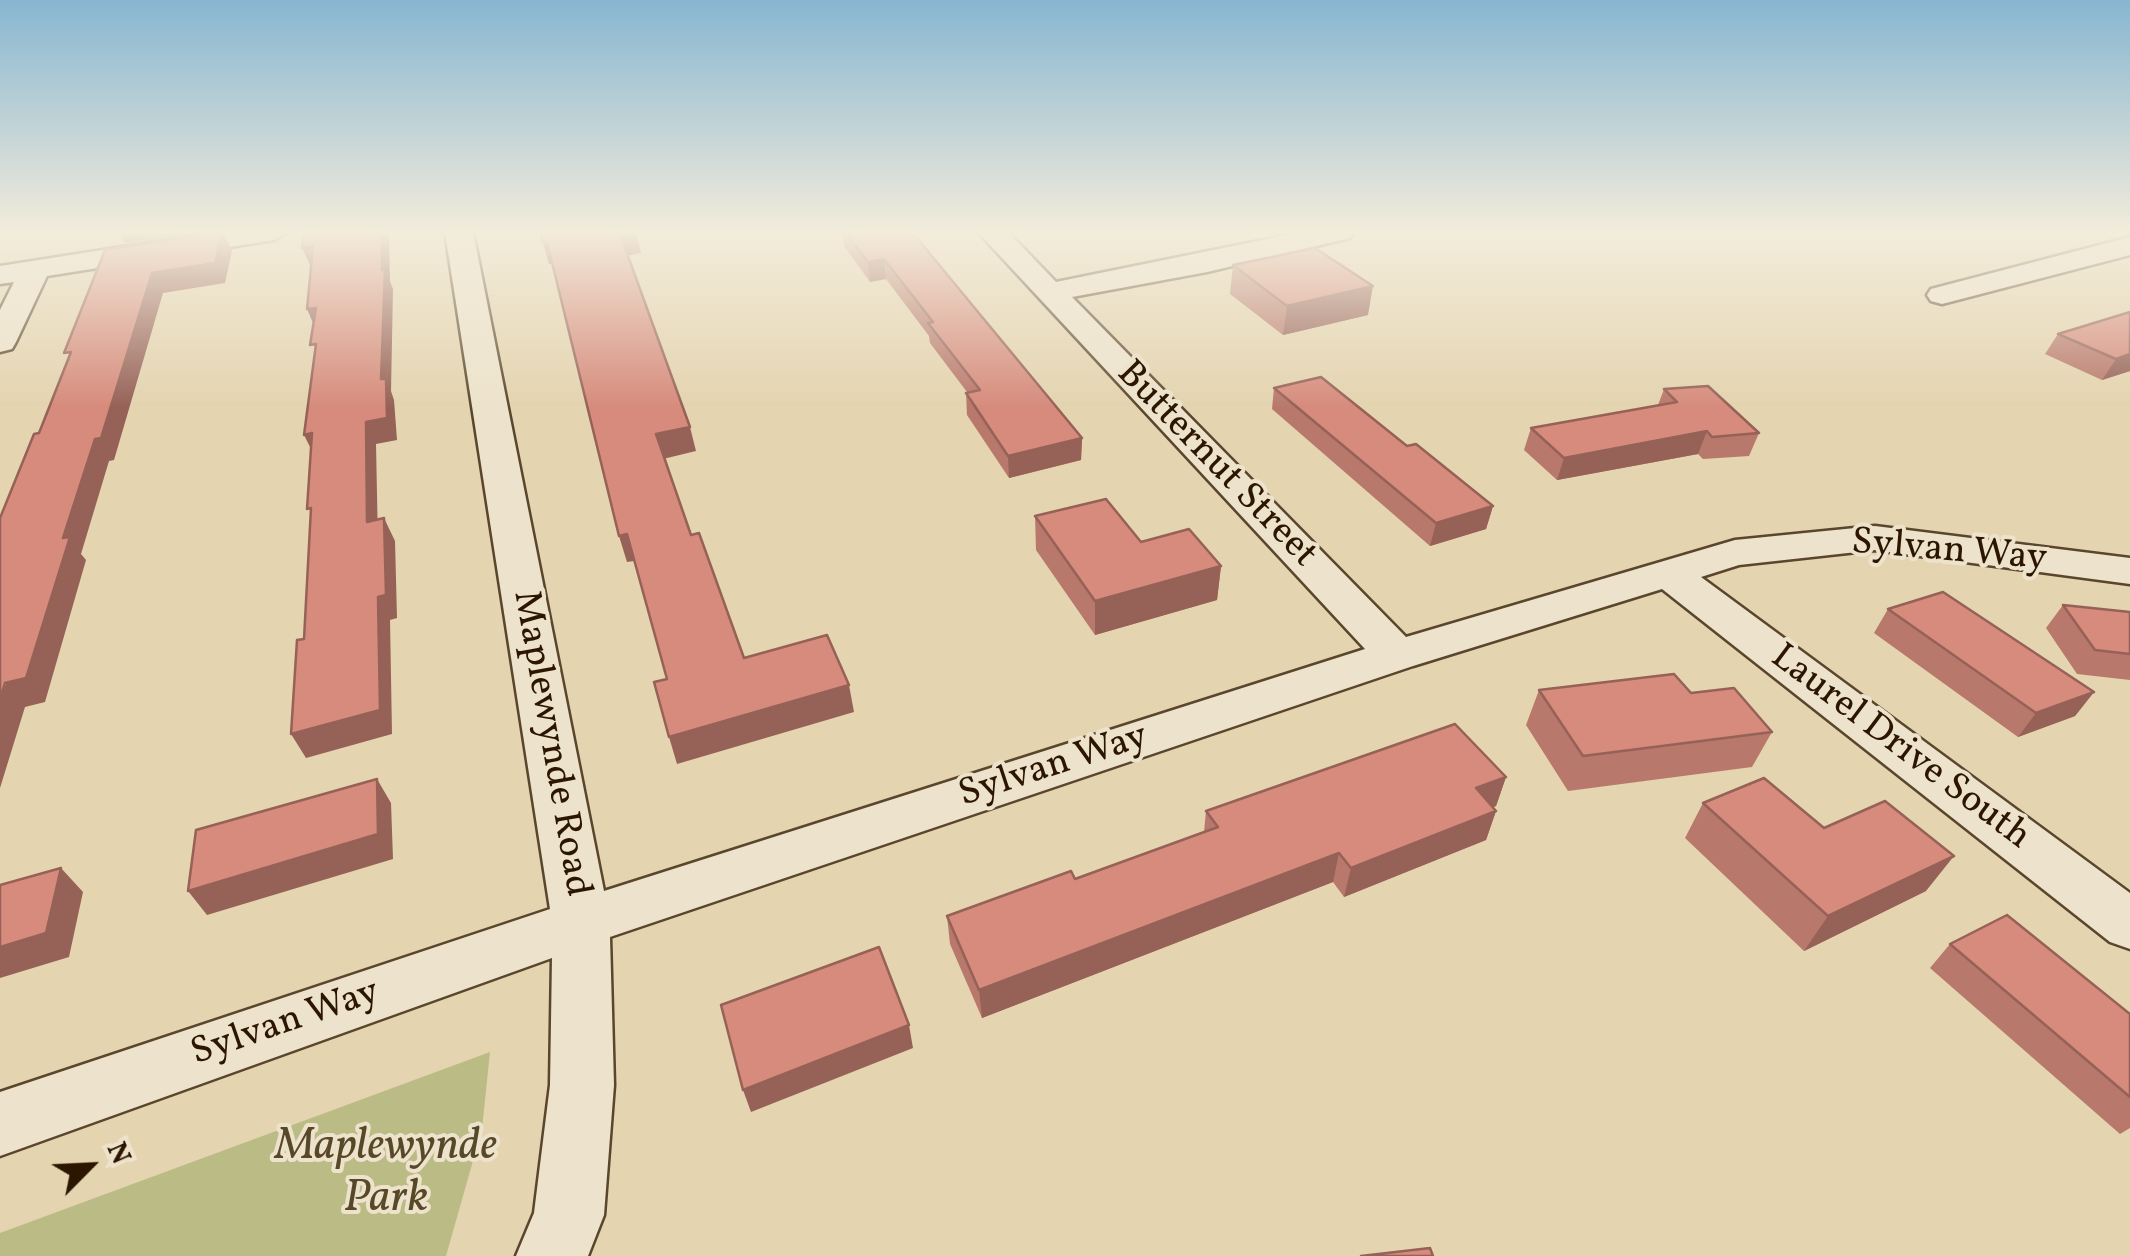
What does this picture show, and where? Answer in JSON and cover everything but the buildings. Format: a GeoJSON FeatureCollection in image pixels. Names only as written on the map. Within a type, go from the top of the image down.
{"type":"FeatureCollection","features":[{"type":"Feature","properties":{"kind":"street"},"geometry":{"type":"LineString","coordinates":[[0,342],[25,291]]}},
{"type":"Feature","properties":{"kind":"street","name":"Maplewynde Road"},"geometry":{"type":"LineString","coordinates":[[467,291],[581,922],[582,1085],[568,1215],[552,1256]]}},
{"type":"Feature","properties":{"kind":"street"},"geometry":{"type":"LineString","coordinates":[[1049,292],[1057,291]]}},
{"type":"Feature","properties":{"kind":"street"},"geometry":{"type":"LineString","coordinates":[[1942,295],[1958,291]]}},
{"type":"Feature","properties":{"kind":"street","name":"Butternut Street"},"geometry":{"type":"LineString","coordinates":[[1049,292],[1397,656]]}},
{"type":"Feature","properties":{"kind":"street","name":"Sylvan Way"},"geometry":{"type":"LineString","coordinates":[[0,1124],[581,922],[1397,656],[1735,553],[1875,538],[2130,571]]}},
{"type":"Feature","properties":{"kind":"street","name":"Laurel Drive South"},"geometry":{"type":"LineString","coordinates":[[1668,573],[2130,925]]}},
{"type":"Feature","properties":{"kind":"green space","name":"Maplewynde Park"},"geometry":{"type":"Polygon","coordinates":[[[490,1052],[482,1129],[446,1256],[0,1256],[0,1233],[490,1052]]]}}]}
